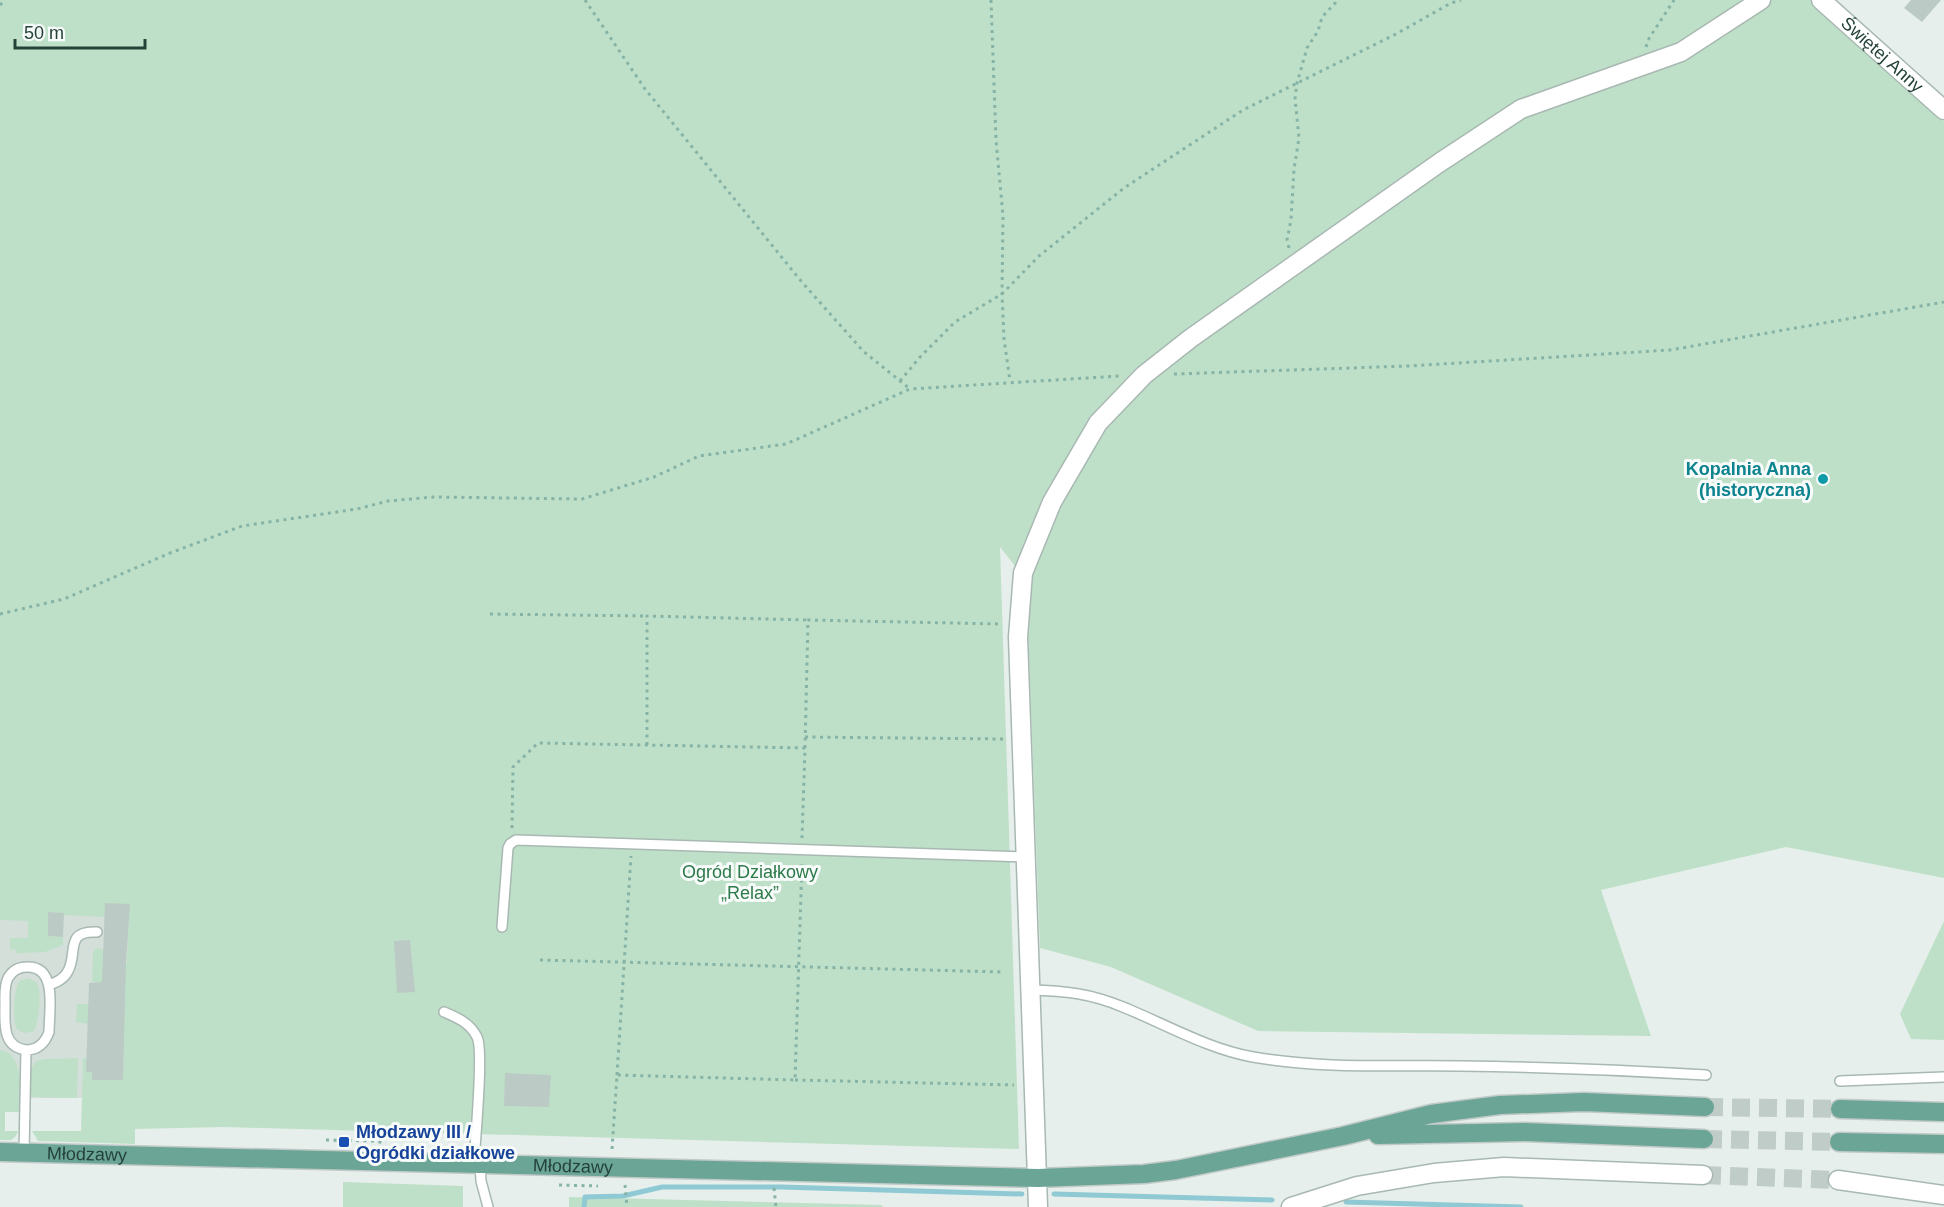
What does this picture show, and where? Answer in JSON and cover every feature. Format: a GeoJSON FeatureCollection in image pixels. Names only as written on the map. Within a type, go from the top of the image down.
{"type":"FeatureCollection","features":[{"type":"Feature","properties":{"kind":"main road"},"geometry":{"type":"LineString","coordinates":[[1343,1136],[1431,1114],[1500,1105],[1584,1102],[1705,1107]]}},
{"type":"Feature","properties":{"kind":"main road"},"geometry":{"type":"LineString","coordinates":[[1840,1109],[1944,1112]]}},
{"type":"Feature","properties":{"kind":"main road"},"geometry":{"type":"LineString","coordinates":[[1343,1136],[1525,1132],[1704,1140]]}},
{"type":"Feature","properties":{"kind":"main road","name":"Młodzawy"},"geometry":{"type":"LineString","coordinates":[[0,1152],[1038,1178],[1144,1174],[1176,1170],[1343,1136]]}},
{"type":"Feature","properties":{"kind":"main road"},"geometry":{"type":"LineString","coordinates":[[1839,1142],[1944,1144]]}},
{"type":"Feature","properties":{"kind":"street"},"geometry":{"type":"LineString","coordinates":[[1038,1207],[1017,637],[1023,573],[1052,502],[1098,423],[1144,375],[1191,338],[1439,163],[1521,109],[1681,51],[1761,0]]}},
{"type":"Feature","properties":{"kind":"street","name":"Świętej Anny"},"geometry":{"type":"LineString","coordinates":[[1821,0],[1944,111]]}},
{"type":"Feature","properties":{"kind":"street"},"geometry":{"type":"LineString","coordinates":[[1291,1207],[1357,1186],[1434,1173],[1504,1167],[1703,1175]]}},
{"type":"Feature","properties":{"kind":"street"},"geometry":{"type":"LineString","coordinates":[[1838,1180],[1944,1195]]}},
{"type":"Feature","properties":{"kind":"lane"},"geometry":{"type":"LineString","coordinates":[[502,927],[508,848],[516,840],[1025,857]]}},
{"type":"Feature","properties":{"kind":"lane"},"geometry":{"type":"LineString","coordinates":[[49,985],[64,977],[68,972],[73,946],[80,935],[87,931],[98,932]]}},
{"type":"Feature","properties":{"kind":"lane"},"geometry":{"type":"LineString","coordinates":[[30,967],[43,972],[49,985],[47,1039],[36,1048],[26,1050],[4,1040],[5,986],[9,976],[18,969],[30,967]]}},
{"type":"Feature","properties":{"kind":"lane"},"geometry":{"type":"LineString","coordinates":[[1030,990],[1068,991],[1092,997],[1122,1006],[1215,1046],[1251,1057],[1289,1062],[1335,1065],[1558,1067],[1706,1075]]}},
{"type":"Feature","properties":{"kind":"lane"},"geometry":{"type":"LineString","coordinates":[[444,1012],[461,1019],[470,1026],[480,1044],[477,1163],[488,1207]]}},
{"type":"Feature","properties":{"kind":"lane"},"geometry":{"type":"LineString","coordinates":[[24,1153],[26,1050]]}},
{"type":"Feature","properties":{"kind":"lane"},"geometry":{"type":"LineString","coordinates":[[1840,1081],[1944,1077]]}},
{"type":"Feature","properties":{"kind":"path"},"geometry":{"type":"LineString","coordinates":[[0,5],[5,0]]}},
{"type":"Feature","properties":{"kind":"path"},"geometry":{"type":"LineString","coordinates":[[585,0],[651,97],[794,272],[863,351],[909,388]]}},
{"type":"Feature","properties":{"kind":"path"},"geometry":{"type":"LineString","coordinates":[[991,0],[996,140],[1003,216],[1004,339],[1010,381]]}},
{"type":"Feature","properties":{"kind":"path"},"geometry":{"type":"LineString","coordinates":[[1297,263],[1291,254],[1287,240],[1299,138],[1295,99],[1307,48],[1318,31],[1322,17],[1338,0]]}},
{"type":"Feature","properties":{"kind":"path"},"geometry":{"type":"LineString","coordinates":[[900,381],[955,322],[1002,294],[1039,256],[1124,188],[1243,110],[1395,34],[1451,3],[1461,0]]}},
{"type":"Feature","properties":{"kind":"path"},"geometry":{"type":"LineString","coordinates":[[1649,63],[1645,49],[1648,40],[1674,0]]}},
{"type":"Feature","properties":{"kind":"path"},"geometry":{"type":"LineString","coordinates":[[0,614],[64,598],[170,553],[243,526],[357,509],[388,501],[434,497],[582,499],[654,477],[699,456],[786,444],[909,388],[1144,375],[1409,366],[1670,350],[1944,302]]}},
{"type":"Feature","properties":{"kind":"path"},"geometry":{"type":"LineString","coordinates":[[490,614],[1002,624]]}},
{"type":"Feature","properties":{"kind":"path"},"geometry":{"type":"LineString","coordinates":[[647,616],[647,745]]}},
{"type":"Feature","properties":{"kind":"path"},"geometry":{"type":"LineString","coordinates":[[795,1080],[808,620]]}},
{"type":"Feature","properties":{"kind":"path"},"geometry":{"type":"LineString","coordinates":[[805,737],[1003,739]]}},
{"type":"Feature","properties":{"kind":"path"},"geometry":{"type":"LineString","coordinates":[[512,842],[513,767],[538,743],[805,748]]}},
{"type":"Feature","properties":{"kind":"path"},"geometry":{"type":"LineString","coordinates":[[611,1167],[632,844]]}},
{"type":"Feature","properties":{"kind":"path"},"geometry":{"type":"LineString","coordinates":[[540,960],[1003,972]]}},
{"type":"Feature","properties":{"kind":"path"},"geometry":{"type":"LineString","coordinates":[[617,1075],[1014,1085]]}},
{"type":"Feature","properties":{"kind":"path"},"geometry":{"type":"LineString","coordinates":[[618,1186],[626,1185],[627,1207]]}},
{"type":"Feature","properties":{"kind":"shaded area"},"geometry":{"type":"Polygon","coordinates":[[[0,898],[130,901],[135,1098],[13,1098],[0,1105],[0,898]]]}},
{"type":"Feature","properties":{"kind":"green space","name":"Ogród Działkowy „Relax”"},"geometry":{"type":"Polygon","coordinates":[[[0,0],[1811,0],[1944,122],[1944,878],[1786,847],[1601,890],[1651,1036],[1258,1031],[1111,967],[1040,948],[1026,580],[1000,547],[1019,1149],[224,1127],[135,1129],[135,1144],[38,1141],[32,1131],[81,1131],[83,1058],[87,1058],[86,1072],[92,1072],[92,1080],[123,1080],[125,983],[92,982],[93,952],[96,948],[103,949],[103,962],[127,963],[129,905],[105,917],[48,912],[48,936],[63,937],[63,945],[45,952],[0,954],[16,953],[16,949],[10,950],[10,938],[28,938],[28,921],[0,920],[0,0]]]}},
{"type":"Feature","properties":{"kind":"green space"},"geometry":{"type":"Polygon","coordinates":[[[1944,921],[1944,1040],[1911,1039],[1900,1014],[1944,921]]]}},
{"type":"Feature","properties":{"kind":"green space"},"geometry":{"type":"Polygon","coordinates":[[[28,978],[37,983],[40,999],[36,1027],[34,1031],[26,1033],[17,1029],[15,1025],[14,1005],[19,981],[28,978]]]}},
{"type":"Feature","properties":{"kind":"green space"},"geometry":{"type":"Polygon","coordinates":[[[77,1004],[89,1004],[88,1024],[76,1022],[77,1004]]]}},
{"type":"Feature","properties":{"kind":"green space"},"geometry":{"type":"Polygon","coordinates":[[[0,1050],[14,1058],[19,1075],[20,1112],[5,1112],[5,1131],[18,1131],[11,1140],[0,1140],[0,1050]]]}},
{"type":"Feature","properties":{"kind":"green space"},"geometry":{"type":"Polygon","coordinates":[[[78,1058],[77,1098],[30,1097],[31,1069],[36,1061],[78,1058]]]}},
{"type":"Feature","properties":{"kind":"green space"},"geometry":{"type":"Polygon","coordinates":[[[343,1182],[463,1186],[463,1207],[343,1207],[343,1182]]]}},
{"type":"Feature","properties":{"kind":"green space"},"geometry":{"type":"Polygon","coordinates":[[[569,1197],[881,1205],[883,1207],[569,1207],[569,1197]]]}},
{"type":"Feature","properties":{"kind":"building"},"geometry":{"type":"Polygon","coordinates":[[[1911,0],[1941,0],[1922,22],[1904,8],[1911,0]]]}},
{"type":"Feature","properties":{"kind":"building"},"geometry":{"type":"Polygon","coordinates":[[[105,903],[130,904],[123,1080],[92,1080],[92,1072],[86,1072],[89,983],[102,982],[105,903]]]}},
{"type":"Feature","properties":{"kind":"building"},"geometry":{"type":"Polygon","coordinates":[[[48,912],[64,913],[63,937],[48,936],[48,912]]]}},
{"type":"Feature","properties":{"kind":"building"},"geometry":{"type":"Polygon","coordinates":[[[410,940],[415,992],[397,993],[394,941],[410,940]]]}},
{"type":"Feature","properties":{"kind":"building"},"geometry":{"type":"Polygon","coordinates":[[[505,1073],[551,1075],[549,1107],[504,1106],[505,1073]]]}},
{"type":"Feature","properties":{"kind":"waterway"},"geometry":{"type":"LineString","coordinates":[[584,1207],[585,1197],[623,1196],[662,1187],[781,1187],[1022,1194]]}},
{"type":"Feature","properties":{"kind":"waterway"},"geometry":{"type":"LineString","coordinates":[[1054,1194],[1272,1200]]}},
{"type":"Feature","properties":{"kind":"waterway"},"geometry":{"type":"LineString","coordinates":[[1346,1202],[1521,1207]]}},
{"type":"Feature","properties":{"kind":"tunnel"},"geometry":{"type":"LineString","coordinates":[[1705,1107],[1840,1109]]}},
{"type":"Feature","properties":{"kind":"tunnel"},"geometry":{"type":"LineString","coordinates":[[1704,1139],[1839,1142]]}},
{"type":"Feature","properties":{"kind":"tunnel"},"geometry":{"type":"LineString","coordinates":[[1703,1175],[1838,1180]]}},
{"type":"Feature","properties":{"kind":"place","name":"Kopalnia Anna (historyczna)"},"geometry":{"type":"Point","coordinates":[1823,479]}},
{"type":"Feature","properties":{"kind":"place","name":"Młodzawy III / Ogródki działkowe"},"geometry":{"type":"Point","coordinates":[344,1142]}}]}
